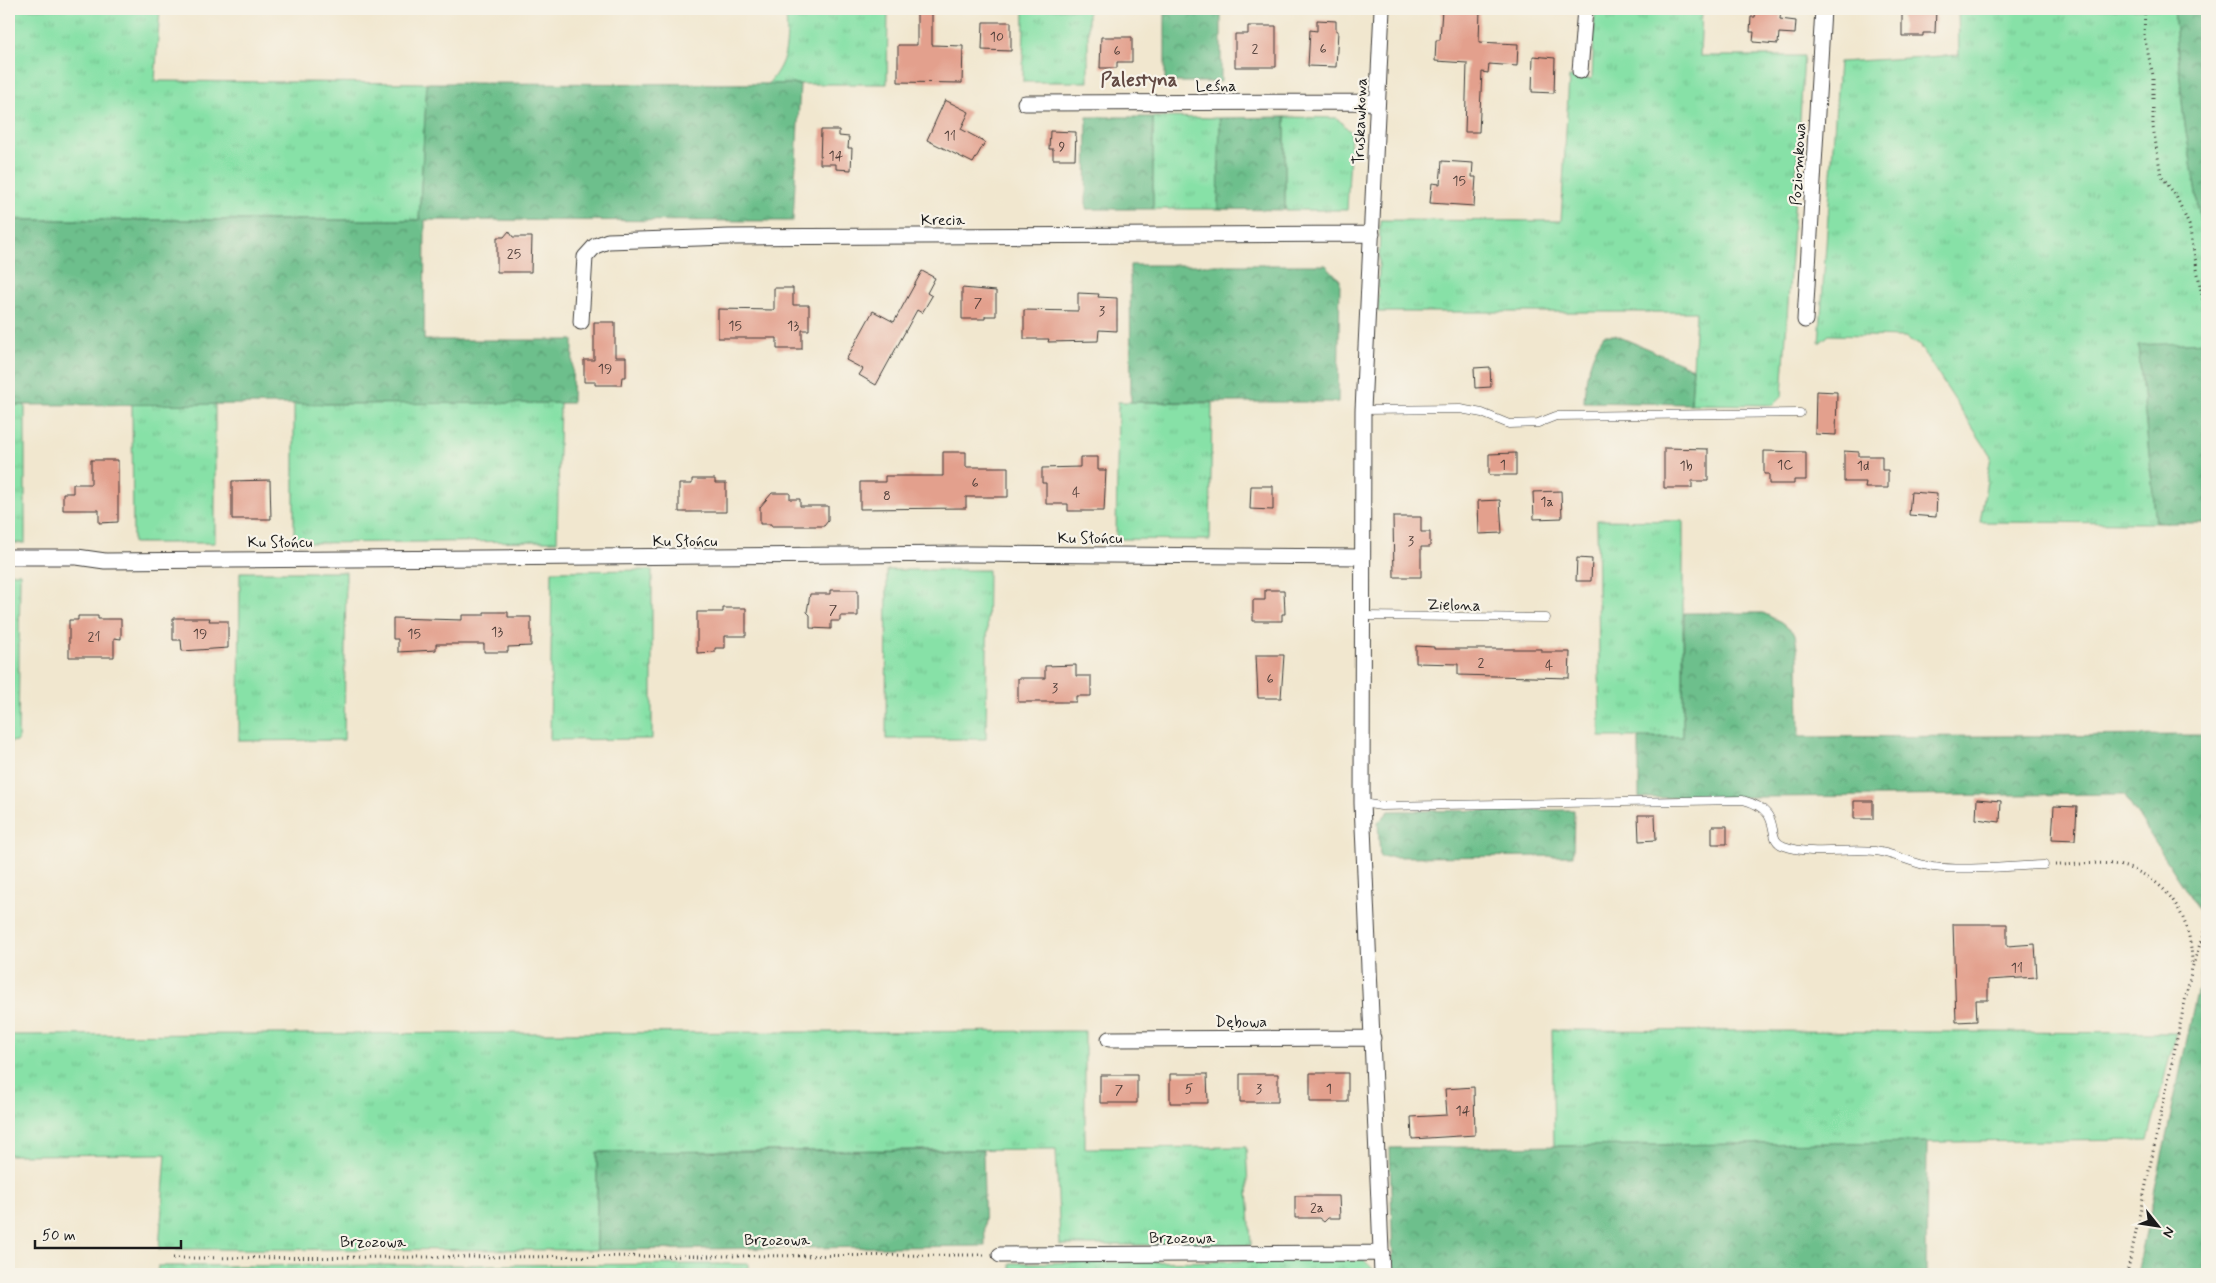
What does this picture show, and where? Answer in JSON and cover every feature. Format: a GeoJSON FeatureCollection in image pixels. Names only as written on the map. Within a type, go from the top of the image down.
{"type":"FeatureCollection","features":[{"type":"Feature","properties":{"kind":"street","name":"Truskawkowa"},"geometry":{"type":"LineString","coordinates":[[1382,9],[1363,410],[1362,556],[1362,803],[1382,1274]]}},
{"type":"Feature","properties":{"kind":"street"},"geometry":{"type":"LineString","coordinates":[[1580,71],[1585,9]]}},
{"type":"Feature","properties":{"kind":"street","name":"Poziomkowa"},"geometry":{"type":"LineString","coordinates":[[1805,320],[1823,9]]}},
{"type":"Feature","properties":{"kind":"street","name":"Leśna"},"geometry":{"type":"LineString","coordinates":[[1025,103],[1377,102]]}},
{"type":"Feature","properties":{"kind":"street","name":"Krecia"},"geometry":{"type":"LineString","coordinates":[[581,322],[585,257],[595,246],[608,241],[729,237],[1372,234]]}},
{"type":"Feature","properties":{"kind":"street","name":"Ku Słońcu"},"geometry":{"type":"LineString","coordinates":[[9,557],[78,557],[105,561],[968,554],[1362,556]]}},
{"type":"Feature","properties":{"kind":"street","name":"Dębowa"},"geometry":{"type":"LineString","coordinates":[[1109,1039],[1373,1038]]}},
{"type":"Feature","properties":{"kind":"street","name":"Brzozowa"},"geometry":{"type":"LineString","coordinates":[[1000,1255],[1382,1254]]}},
{"type":"Feature","properties":{"kind":"lane"},"geometry":{"type":"LineString","coordinates":[[1363,410],[1460,409],[1482,413],[1509,424],[1538,423],[1556,416],[1800,413]]}},
{"type":"Feature","properties":{"kind":"lane","name":"Zielona"},"geometry":{"type":"LineString","coordinates":[[1362,616],[1546,618]]}},
{"type":"Feature","properties":{"kind":"lane"},"geometry":{"type":"LineString","coordinates":[[1362,803],[1382,806],[1743,800],[1757,804],[1768,812],[1774,838],[1780,845],[1794,849],[1877,851],[1933,867],[2044,865]]}},
{"type":"Feature","properties":{"kind":"path"},"geometry":{"type":"LineString","coordinates":[[2145,9],[2144,36],[2153,75],[2153,127],[2161,175],[2176,196],[2189,225],[2207,323]]}},
{"type":"Feature","properties":{"kind":"path"},"geometry":{"type":"LineString","coordinates":[[2044,865],[2110,864],[2130,868],[2150,877],[2165,889],[2177,904],[2192,945],[2192,968]]}},
{"type":"Feature","properties":{"kind":"path"},"geometry":{"type":"LineString","coordinates":[[2127,1274],[2192,968],[2207,923]]}},
{"type":"Feature","properties":{"kind":"path","name":"Brzozowa"},"geometry":{"type":"LineString","coordinates":[[173,1258],[1000,1255]]}},
{"type":"Feature","properties":{"kind":"green space"},"geometry":{"type":"Polygon","coordinates":[[[9,9],[160,9],[155,81],[427,83],[419,220],[9,220],[9,9]]]}},
{"type":"Feature","properties":{"kind":"green space"},"geometry":{"type":"Polygon","coordinates":[[[786,9],[888,9],[887,84],[768,84],[784,58],[787,40],[786,9]]]}},
{"type":"Feature","properties":{"kind":"green space"},"geometry":{"type":"Polygon","coordinates":[[[1024,9],[1088,9],[1088,82],[1023,82],[1024,9]]]}},
{"type":"Feature","properties":{"kind":"green space"},"geometry":{"type":"Polygon","coordinates":[[[1165,9],[1221,9],[1221,82],[1165,82],[1165,9]]]}},
{"type":"Feature","properties":{"kind":"green space"},"geometry":{"type":"Polygon","coordinates":[[[1595,9],[1702,9],[1700,56],[1804,56],[1782,396],[1773,405],[1691,404],[1696,312],[1378,312],[1380,220],[1561,221],[1569,77],[1592,79],[1595,9]]]}},
{"type":"Feature","properties":{"kind":"green space"},"geometry":{"type":"Polygon","coordinates":[[[1958,9],[2174,9],[2183,112],[2207,263],[2207,342],[2138,346],[2156,523],[1980,522],[1991,456],[1919,345],[1905,337],[1829,335],[1819,343],[1839,62],[1959,55],[1958,9]]]}},
{"type":"Feature","properties":{"kind":"green space"},"geometry":{"type":"Polygon","coordinates":[[[2174,9],[2207,9],[2207,263],[2183,112],[2174,9]]]}},
{"type":"Feature","properties":{"kind":"green space"},"geometry":{"type":"Polygon","coordinates":[[[427,83],[800,84],[793,221],[425,220],[424,340],[573,340],[572,403],[9,405],[9,220],[419,220],[427,83]]]}},
{"type":"Feature","properties":{"kind":"green space"},"geometry":{"type":"Polygon","coordinates":[[[1087,117],[1153,117],[1153,209],[1086,209],[1087,117]]]}},
{"type":"Feature","properties":{"kind":"green space"},"geometry":{"type":"Polygon","coordinates":[[[1153,117],[1220,118],[1218,209],[1153,209],[1153,117]]]}},
{"type":"Feature","properties":{"kind":"green space"},"geometry":{"type":"Polygon","coordinates":[[[1285,117],[1337,118],[1351,132],[1347,210],[1285,210],[1285,117]]]}},
{"type":"Feature","properties":{"kind":"green space"},"geometry":{"type":"Polygon","coordinates":[[[1285,117],[1285,210],[1218,209],[1220,118],[1285,117]]]}},
{"type":"Feature","properties":{"kind":"green space"},"geometry":{"type":"Polygon","coordinates":[[[1130,265],[1326,265],[1340,280],[1338,402],[1131,402],[1130,265]]]}},
{"type":"Feature","properties":{"kind":"green space"},"geometry":{"type":"Polygon","coordinates":[[[1604,335],[1615,335],[1693,368],[1691,404],[1584,402],[1589,367],[1604,335]]]}},
{"type":"Feature","properties":{"kind":"green space"},"geometry":{"type":"Polygon","coordinates":[[[2207,342],[2207,523],[2156,523],[2138,345],[2207,342]]]}},
{"type":"Feature","properties":{"kind":"green space"},"geometry":{"type":"Polygon","coordinates":[[[1118,402],[1212,403],[1210,540],[1116,539],[1118,402]]]}},
{"type":"Feature","properties":{"kind":"green space"},"geometry":{"type":"Polygon","coordinates":[[[560,403],[557,541],[294,543],[294,404],[560,403]]]}},
{"type":"Feature","properties":{"kind":"green space"},"geometry":{"type":"Polygon","coordinates":[[[132,404],[215,404],[215,543],[133,543],[132,404]]]}},
{"type":"Feature","properties":{"kind":"green space"},"geometry":{"type":"Polygon","coordinates":[[[9,405],[25,405],[25,543],[9,543],[9,405]]]}},
{"type":"Feature","properties":{"kind":"green space"},"geometry":{"type":"Polygon","coordinates":[[[1597,520],[1683,521],[1683,737],[1600,737],[1597,520]]]}},
{"type":"Feature","properties":{"kind":"green space"},"geometry":{"type":"Polygon","coordinates":[[[652,570],[652,739],[550,740],[552,571],[652,570]]]}},
{"type":"Feature","properties":{"kind":"green space"},"geometry":{"type":"Polygon","coordinates":[[[887,570],[988,570],[986,739],[886,739],[887,570]]]}},
{"type":"Feature","properties":{"kind":"green space"},"geometry":{"type":"Polygon","coordinates":[[[240,572],[346,572],[344,740],[239,741],[240,572]]]}},
{"type":"Feature","properties":{"kind":"green space"},"geometry":{"type":"Polygon","coordinates":[[[9,573],[20,573],[18,741],[9,742],[9,573]]]}},
{"type":"Feature","properties":{"kind":"green space"},"geometry":{"type":"Polygon","coordinates":[[[1684,613],[1763,613],[1781,622],[1795,634],[1798,655],[1799,737],[2207,735],[2207,912],[2200,912],[2124,794],[1639,798],[1639,738],[1683,737],[1684,613]]]}},
{"type":"Feature","properties":{"kind":"green space"},"geometry":{"type":"Polygon","coordinates":[[[1574,810],[1573,856],[1380,857],[1378,823],[1389,811],[1574,810]]]}},
{"type":"Feature","properties":{"kind":"green space"},"geometry":{"type":"Polygon","coordinates":[[[2207,945],[2207,1274],[2137,1274],[2205,954],[2207,945]]]}},
{"type":"Feature","properties":{"kind":"green space"},"geometry":{"type":"Polygon","coordinates":[[[1552,1030],[2176,1033],[2148,1140],[1554,1146],[1552,1030]]]}},
{"type":"Feature","properties":{"kind":"green space"},"geometry":{"type":"Polygon","coordinates":[[[1085,1031],[1085,1148],[1246,1147],[1251,1245],[1060,1245],[1056,1149],[597,1152],[597,1250],[159,1249],[166,1154],[9,1155],[9,1035],[1085,1031]]]}},
{"type":"Feature","properties":{"kind":"green space"},"geometry":{"type":"Polygon","coordinates":[[[1927,1142],[1926,1274],[1393,1274],[1390,1148],[1927,1142]]]}},
{"type":"Feature","properties":{"kind":"green space"},"geometry":{"type":"Polygon","coordinates":[[[983,1150],[985,1246],[597,1250],[597,1152],[983,1150]]]}},
{"type":"Feature","properties":{"kind":"green space"},"geometry":{"type":"Polygon","coordinates":[[[1364,1260],[1373,1269],[1373,1274],[1010,1274],[1010,1263],[1364,1260]]]}},
{"type":"Feature","properties":{"kind":"green space"},"geometry":{"type":"Polygon","coordinates":[[[748,1264],[748,1274],[157,1274],[158,1266],[748,1264]]]}},
{"type":"Feature","properties":{"kind":"building"},"geometry":{"type":"Polygon","coordinates":[[[917,9],[932,9],[932,45],[963,46],[962,83],[898,82],[898,45],[917,45],[917,9]]]}},
{"type":"Feature","properties":{"kind":"building"},"geometry":{"type":"Polygon","coordinates":[[[1442,9],[1480,9],[1479,42],[1518,44],[1517,66],[1489,64],[1488,73],[1482,72],[1479,132],[1465,132],[1467,63],[1435,61],[1436,40],[1440,40],[1442,9]]]}},
{"type":"Feature","properties":{"kind":"building"},"geometry":{"type":"Polygon","coordinates":[[[1756,9],[1781,9],[1780,19],[1796,21],[1795,34],[1779,33],[1778,44],[1753,42],[1754,32],[1750,32],[1751,17],[1755,17],[1756,9]]]}},
{"type":"Feature","properties":{"kind":"building"},"geometry":{"type":"Polygon","coordinates":[[[1902,9],[1936,9],[1935,33],[1923,33],[1923,36],[1902,36],[1902,9]]]}},
{"type":"Feature","properties":{"kind":"building"},"geometry":{"type":"Polygon","coordinates":[[[1317,20],[1336,21],[1336,31],[1338,31],[1336,67],[1308,66],[1310,30],[1317,31],[1317,20]]]}},
{"type":"Feature","properties":{"kind":"building"},"geometry":{"type":"Polygon","coordinates":[[[983,22],[1011,22],[1011,51],[982,50],[983,22]]]}},
{"type":"Feature","properties":{"kind":"building"},"geometry":{"type":"Polygon","coordinates":[[[1248,26],[1276,26],[1276,67],[1235,67],[1235,34],[1248,34],[1248,26]]]}},
{"type":"Feature","properties":{"kind":"building"},"geometry":{"type":"Polygon","coordinates":[[[1101,37],[1132,37],[1132,62],[1117,62],[1117,68],[1100,68],[1101,37]]]}},
{"type":"Feature","properties":{"kind":"building"},"geometry":{"type":"Polygon","coordinates":[[[1533,56],[1555,58],[1554,93],[1532,92],[1533,56]]]}},
{"type":"Feature","properties":{"kind":"building"},"geometry":{"type":"Polygon","coordinates":[[[945,100],[969,112],[961,129],[985,142],[973,163],[927,140],[945,100]]]}},
{"type":"Feature","properties":{"kind":"building"},"geometry":{"type":"Polygon","coordinates":[[[821,130],[839,130],[839,136],[849,137],[848,148],[852,148],[851,170],[836,169],[836,164],[820,164],[821,130]]]}},
{"type":"Feature","properties":{"kind":"building"},"geometry":{"type":"Polygon","coordinates":[[[1050,131],[1076,132],[1075,159],[1053,159],[1053,149],[1049,149],[1050,131]]]}},
{"type":"Feature","properties":{"kind":"building"},"geometry":{"type":"Polygon","coordinates":[[[1442,161],[1473,163],[1472,177],[1476,177],[1474,206],[1430,203],[1432,183],[1440,184],[1442,161]]]}},
{"type":"Feature","properties":{"kind":"building"},"geometry":{"type":"Polygon","coordinates":[[[509,231],[513,237],[532,237],[531,272],[497,272],[497,237],[504,237],[509,231]]]}},
{"type":"Feature","properties":{"kind":"building"},"geometry":{"type":"Polygon","coordinates":[[[922,271],[935,278],[927,293],[932,296],[922,313],[917,310],[876,385],[859,375],[863,369],[846,360],[873,311],[894,322],[922,271]]]}},
{"type":"Feature","properties":{"kind":"building"},"geometry":{"type":"Polygon","coordinates":[[[774,288],[793,288],[793,305],[809,305],[809,330],[802,330],[802,349],[777,349],[777,338],[718,338],[718,309],[774,310],[774,288]]]}},
{"type":"Feature","properties":{"kind":"building"},"geometry":{"type":"Polygon","coordinates":[[[962,288],[996,291],[996,316],[985,316],[985,319],[962,319],[962,288]]]}},
{"type":"Feature","properties":{"kind":"building"},"geometry":{"type":"Polygon","coordinates":[[[1078,293],[1099,294],[1098,297],[1117,298],[1117,331],[1099,330],[1098,341],[1048,342],[1049,339],[1024,339],[1024,310],[1078,311],[1078,293]]]}},
{"type":"Feature","properties":{"kind":"building"},"geometry":{"type":"Polygon","coordinates":[[[594,322],[615,322],[615,357],[626,357],[626,377],[622,377],[621,385],[595,385],[595,382],[584,382],[584,360],[594,360],[594,322]]]}},
{"type":"Feature","properties":{"kind":"building"},"geometry":{"type":"Polygon","coordinates":[[[1490,367],[1491,387],[1475,388],[1474,368],[1490,367]]]}},
{"type":"Feature","properties":{"kind":"building"},"geometry":{"type":"Polygon","coordinates":[[[1816,391],[1837,392],[1836,435],[1815,434],[1816,391]]]}},
{"type":"Feature","properties":{"kind":"building"},"geometry":{"type":"Polygon","coordinates":[[[1664,448],[1708,449],[1708,481],[1692,481],[1692,488],[1664,488],[1664,448]]]}},
{"type":"Feature","properties":{"kind":"building"},"geometry":{"type":"Polygon","coordinates":[[[1764,451],[1806,452],[1806,480],[1794,480],[1794,484],[1769,484],[1769,474],[1764,474],[1764,451]]]}},
{"type":"Feature","properties":{"kind":"building"},"geometry":{"type":"Polygon","coordinates":[[[1844,451],[1859,452],[1859,456],[1882,456],[1882,470],[1888,470],[1888,488],[1865,488],[1866,482],[1844,482],[1844,451]]]}},
{"type":"Feature","properties":{"kind":"building"},"geometry":{"type":"Polygon","coordinates":[[[943,452],[966,452],[966,467],[1008,467],[1008,497],[966,497],[966,508],[860,509],[860,482],[885,482],[885,476],[943,476],[943,452]]]}},
{"type":"Feature","properties":{"kind":"building"},"geometry":{"type":"Polygon","coordinates":[[[1516,453],[1516,475],[1489,475],[1489,454],[1516,453]]]}},
{"type":"Feature","properties":{"kind":"building"},"geometry":{"type":"Polygon","coordinates":[[[1080,457],[1098,457],[1098,470],[1106,470],[1104,511],[1068,511],[1068,504],[1046,504],[1046,483],[1042,483],[1042,468],[1080,467],[1080,457]]]}},
{"type":"Feature","properties":{"kind":"building"},"geometry":{"type":"Polygon","coordinates":[[[91,460],[118,460],[118,522],[99,523],[99,510],[63,510],[63,493],[73,493],[73,484],[91,484],[91,460]]]}},
{"type":"Feature","properties":{"kind":"building"},"geometry":{"type":"Polygon","coordinates":[[[692,479],[715,479],[715,483],[726,483],[726,512],[679,512],[679,484],[692,484],[692,479]]]}},
{"type":"Feature","properties":{"kind":"building"},"geometry":{"type":"Polygon","coordinates":[[[270,480],[271,519],[232,519],[232,481],[270,480]]]}},
{"type":"Feature","properties":{"kind":"building"},"geometry":{"type":"Polygon","coordinates":[[[1251,486],[1273,486],[1273,510],[1250,509],[1251,486]]]}},
{"type":"Feature","properties":{"kind":"building"},"geometry":{"type":"Polygon","coordinates":[[[1561,491],[1562,518],[1534,519],[1533,492],[1561,491]]]}},
{"type":"Feature","properties":{"kind":"building"},"geometry":{"type":"Polygon","coordinates":[[[1911,492],[1937,494],[1936,517],[1909,515],[1911,492]]]}},
{"type":"Feature","properties":{"kind":"building"},"geometry":{"type":"Polygon","coordinates":[[[772,493],[790,493],[790,499],[800,499],[800,506],[828,506],[828,521],[824,526],[771,526],[771,524],[760,524],[760,507],[772,493]]]}},
{"type":"Feature","properties":{"kind":"building"},"geometry":{"type":"Polygon","coordinates":[[[1500,500],[1502,533],[1479,534],[1478,501],[1500,500]]]}},
{"type":"Feature","properties":{"kind":"building"},"geometry":{"type":"Polygon","coordinates":[[[1393,517],[1421,517],[1421,532],[1430,532],[1430,547],[1421,547],[1421,577],[1394,577],[1393,517]]]}},
{"type":"Feature","properties":{"kind":"building"},"geometry":{"type":"Polygon","coordinates":[[[1577,558],[1592,559],[1591,581],[1576,581],[1577,558]]]}},
{"type":"Feature","properties":{"kind":"building"},"geometry":{"type":"Polygon","coordinates":[[[830,590],[858,590],[858,616],[840,616],[840,621],[831,621],[831,629],[810,628],[810,615],[807,612],[810,594],[830,594],[830,590]]]}},
{"type":"Feature","properties":{"kind":"building"},"geometry":{"type":"Polygon","coordinates":[[[1265,590],[1284,590],[1285,614],[1282,614],[1282,621],[1253,621],[1253,600],[1265,600],[1265,590]]]}},
{"type":"Feature","properties":{"kind":"building"},"geometry":{"type":"Polygon","coordinates":[[[723,608],[746,608],[746,636],[725,636],[725,648],[715,648],[715,652],[697,653],[697,612],[723,612],[723,608]]]}},
{"type":"Feature","properties":{"kind":"building"},"geometry":{"type":"Polygon","coordinates":[[[484,612],[508,612],[508,617],[531,617],[531,646],[508,647],[508,652],[484,652],[484,644],[436,644],[436,650],[398,652],[398,639],[393,639],[393,618],[462,620],[462,615],[484,615],[484,612]]]}},
{"type":"Feature","properties":{"kind":"building"},"geometry":{"type":"Polygon","coordinates":[[[78,616],[98,616],[98,619],[121,619],[121,639],[114,638],[114,657],[69,657],[69,620],[78,620],[78,616]]]}},
{"type":"Feature","properties":{"kind":"building"},"geometry":{"type":"Polygon","coordinates":[[[173,618],[210,618],[209,621],[228,621],[228,648],[182,651],[181,640],[173,640],[173,618]]]}},
{"type":"Feature","properties":{"kind":"building"},"geometry":{"type":"Polygon","coordinates":[[[1416,646],[1434,647],[1434,649],[1542,649],[1542,652],[1570,652],[1569,678],[1458,675],[1458,664],[1416,663],[1416,646]]]}},
{"type":"Feature","properties":{"kind":"building"},"geometry":{"type":"Polygon","coordinates":[[[1256,655],[1284,655],[1281,698],[1258,698],[1256,655]]]}},
{"type":"Feature","properties":{"kind":"building"},"geometry":{"type":"Polygon","coordinates":[[[1076,665],[1076,676],[1091,676],[1091,696],[1076,696],[1076,702],[1018,702],[1018,678],[1045,678],[1045,666],[1076,665]]]}},
{"type":"Feature","properties":{"kind":"building"},"geometry":{"type":"Polygon","coordinates":[[[1977,799],[2001,801],[2000,822],[1976,819],[1977,799]]]}},
{"type":"Feature","properties":{"kind":"building"},"geometry":{"type":"Polygon","coordinates":[[[1854,801],[1873,801],[1873,819],[1854,819],[1854,801]]]}},
{"type":"Feature","properties":{"kind":"building"},"geometry":{"type":"Polygon","coordinates":[[[2054,806],[2077,807],[2075,840],[2052,839],[2054,806]]]}},
{"type":"Feature","properties":{"kind":"building"},"geometry":{"type":"Polygon","coordinates":[[[1638,815],[1655,815],[1656,840],[1639,841],[1638,815]]]}},
{"type":"Feature","properties":{"kind":"building"},"geometry":{"type":"Polygon","coordinates":[[[1712,826],[1727,826],[1727,844],[1712,844],[1712,826]]]}},
{"type":"Feature","properties":{"kind":"building"},"geometry":{"type":"Polygon","coordinates":[[[1953,924],[2007,924],[2007,946],[2035,944],[2037,977],[1988,980],[1988,1000],[1976,1000],[1977,1021],[1956,1022],[1953,924]]]}},
{"type":"Feature","properties":{"kind":"building"},"geometry":{"type":"Polygon","coordinates":[[[1310,1073],[1348,1073],[1348,1102],[1310,1102],[1310,1073]]]}},
{"type":"Feature","properties":{"kind":"building"},"geometry":{"type":"Polygon","coordinates":[[[1170,1074],[1207,1074],[1208,1103],[1170,1103],[1170,1074]]]}},
{"type":"Feature","properties":{"kind":"building"},"geometry":{"type":"Polygon","coordinates":[[[1240,1074],[1278,1074],[1278,1102],[1240,1102],[1240,1074]]]}},
{"type":"Feature","properties":{"kind":"building"},"geometry":{"type":"Polygon","coordinates":[[[1100,1075],[1137,1075],[1137,1103],[1100,1103],[1100,1075]]]}},
{"type":"Feature","properties":{"kind":"building"},"geometry":{"type":"Polygon","coordinates":[[[1474,1087],[1475,1135],[1412,1139],[1411,1117],[1447,1115],[1445,1089],[1474,1087]]]}},
{"type":"Feature","properties":{"kind":"building"},"geometry":{"type":"Polygon","coordinates":[[[1295,1196],[1339,1196],[1340,1218],[1328,1218],[1324,1222],[1319,1218],[1295,1218],[1295,1196]]]}},
{"type":"Feature","properties":{"kind":"district","name":"Palestyna"},"geometry":{"type":"Point","coordinates":[1139,79]}}]}
